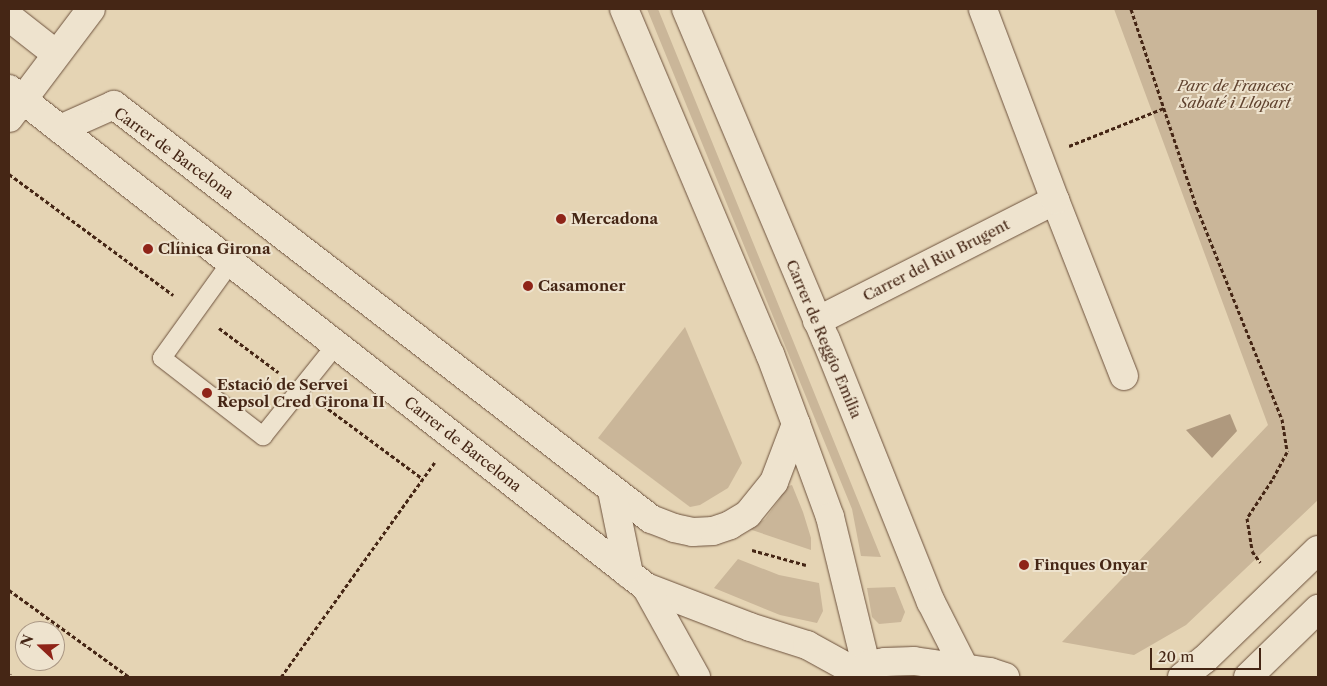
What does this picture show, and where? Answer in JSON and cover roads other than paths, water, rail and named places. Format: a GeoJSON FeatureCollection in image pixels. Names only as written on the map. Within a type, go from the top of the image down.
{"type":"FeatureCollection","features":[{"type":"Feature","properties":{"kind":"street"},"geometry":{"type":"LineString","coordinates":[[13,102],[56,54],[91,9]]}},
{"type":"Feature","properties":{"kind":"street"},"geometry":{"type":"LineString","coordinates":[[624,9],[770,354],[830,517],[857,626],[858,671],[885,662],[914,661],[964,668],[1005,677]]}},
{"type":"Feature","properties":{"kind":"street","name":"Carrer de Reggio Emília"},"geometry":{"type":"LineString","coordinates":[[686,9],[932,602],[964,668]]}},
{"type":"Feature","properties":{"kind":"street"},"geometry":{"type":"LineString","coordinates":[[983,9],[1054,200],[1124,376]]}},
{"type":"Feature","properties":{"kind":"street"},"geometry":{"type":"LineString","coordinates":[[9,17],[56,54]]}},
{"type":"Feature","properties":{"kind":"street","name":"Carrer de Barcelona"},"geometry":{"type":"LineString","coordinates":[[13,102],[60,129],[637,580],[750,627],[808,645],[858,671]]}},
{"type":"Feature","properties":{"kind":"street","name":"Carrer de Barcelona"},"geometry":{"type":"LineString","coordinates":[[60,129],[114,105],[651,520],[693,532],[713,530],[730,525],[748,514],[774,482],[796,424]]}},
{"type":"Feature","properties":{"kind":"street","name":"Carrer del Riu Brugent"},"geometry":{"type":"LineString","coordinates":[[817,321],[1054,200]]}},
{"type":"Feature","properties":{"kind":"street","name":"Carrer de Barcelona"},"geometry":{"type":"LineString","coordinates":[[612,491],[637,580],[696,677]]}},
{"type":"Feature","properties":{"kind":"street"},"geometry":{"type":"LineString","coordinates":[[1182,677],[1318,550]]}},
{"type":"Feature","properties":{"kind":"street"},"geometry":{"type":"LineString","coordinates":[[1248,677],[1318,609]]}},
{"type":"Feature","properties":{"kind":"lane"},"geometry":{"type":"LineString","coordinates":[[231,262],[162,358],[263,436],[336,345]]}},
{"type":"Feature","properties":{"kind":"place","name":"Mercadona"},"geometry":{"type":"Point","coordinates":[561,219]}},
{"type":"Feature","properties":{"kind":"place","name":"Clínica Girona"},"geometry":{"type":"Point","coordinates":[148,249]}},
{"type":"Feature","properties":{"kind":"place","name":"Casamoner"},"geometry":{"type":"Point","coordinates":[528,286]}},
{"type":"Feature","properties":{"kind":"place","name":"Estació de Servei Repsol Cred Girona II"},"geometry":{"type":"Point","coordinates":[207,393]}},
{"type":"Feature","properties":{"kind":"place","name":"Finques Onyar"},"geometry":{"type":"Point","coordinates":[1024,565]}},
{"type":"Feature","properties":{"kind":"park label","name":"Parc de Francesc Sabaté i Llopart"},"geometry":{"type":"Point","coordinates":[1235,94]}}]}
